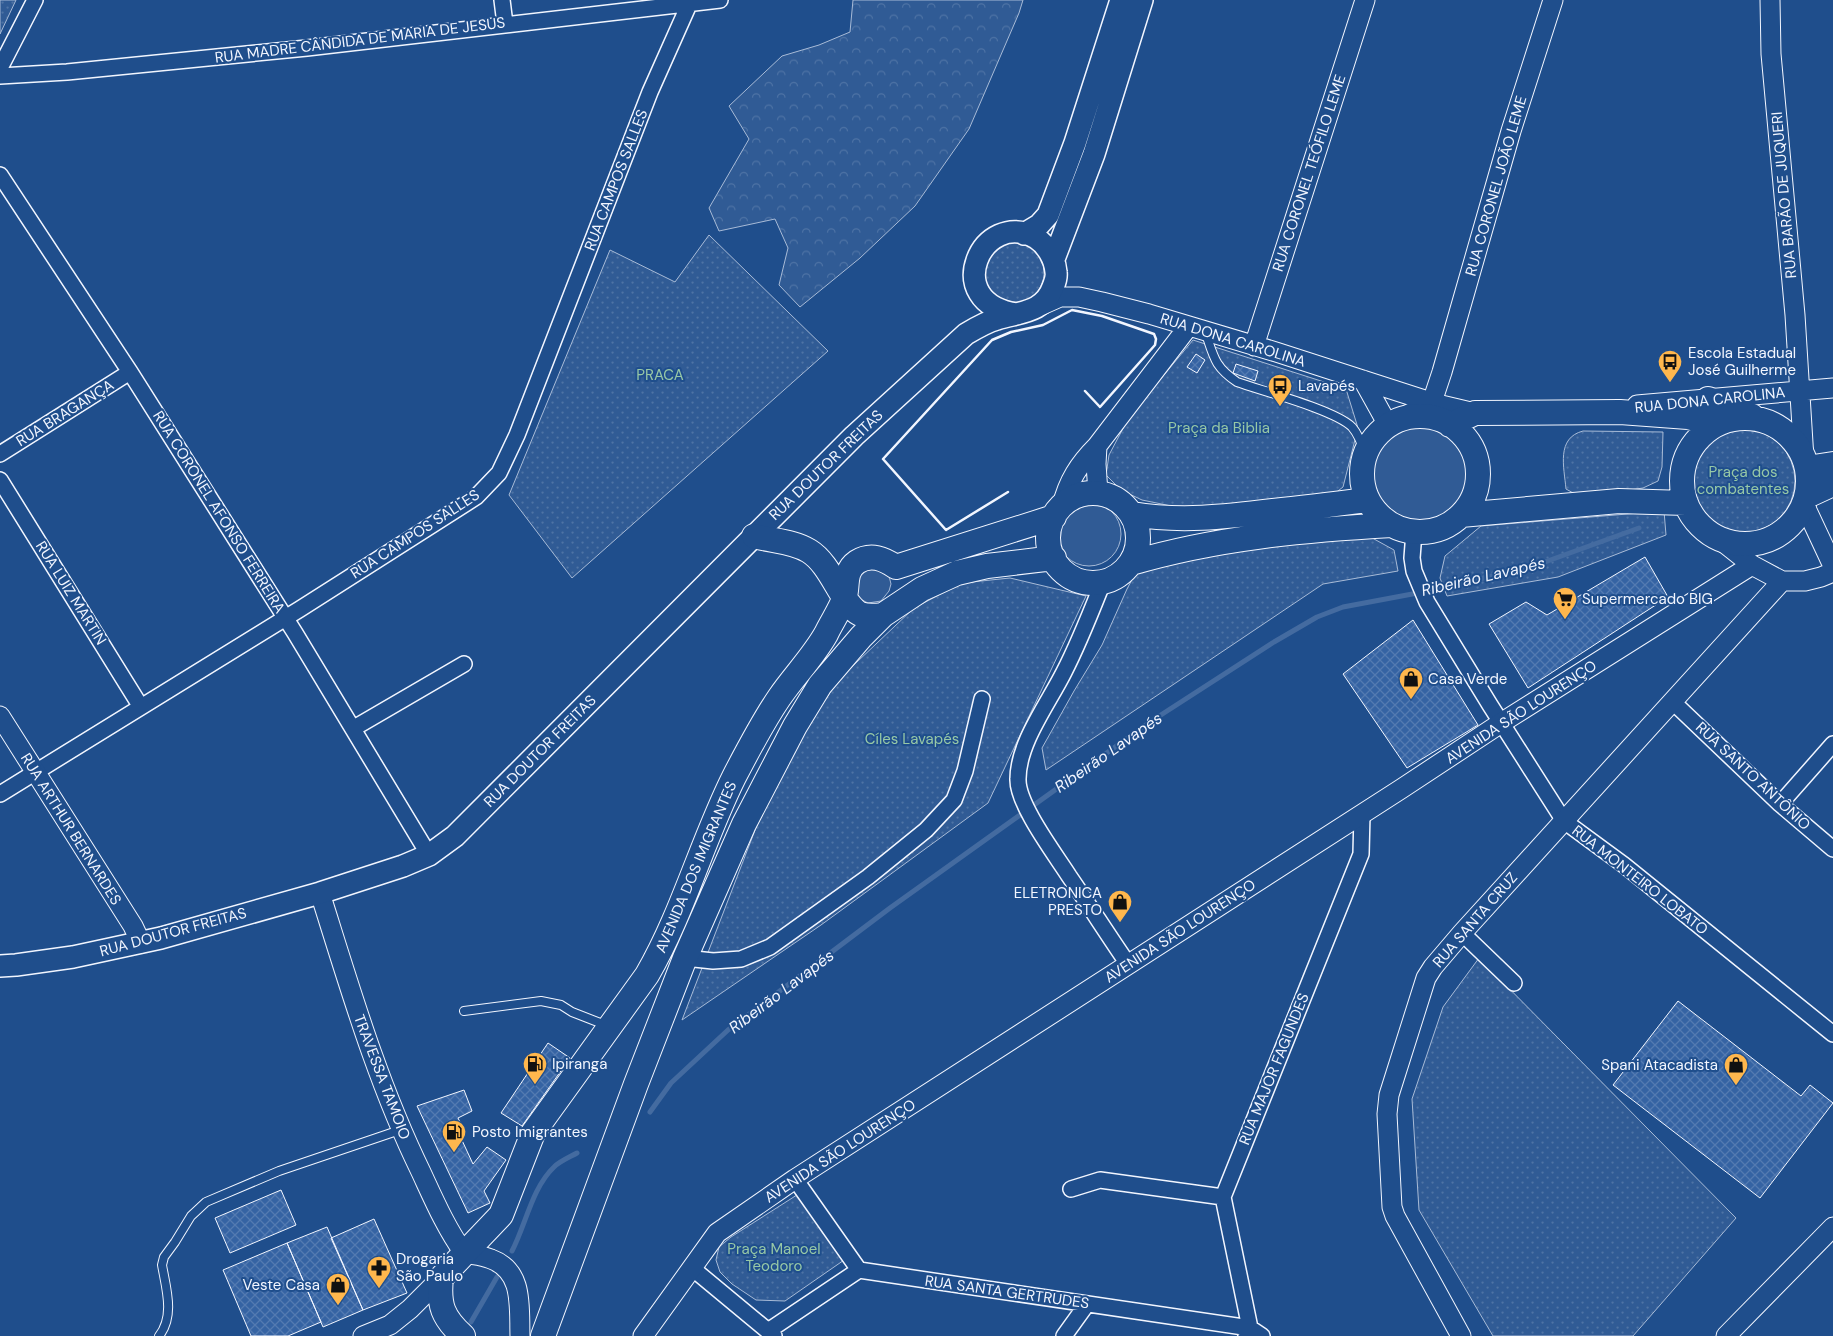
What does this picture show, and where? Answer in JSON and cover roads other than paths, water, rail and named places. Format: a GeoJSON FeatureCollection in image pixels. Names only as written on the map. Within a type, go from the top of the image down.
{"type":"FeatureCollection","features":[{"type":"Feature","properties":{"kind":"main road"},"geometry":{"type":"LineString","coordinates":[[1024,234],[1039,225],[1048,215],[1075,143],[1121,0]]}},
{"type":"Feature","properties":{"kind":"main road"},"geometry":{"type":"LineString","coordinates":[[1055,266],[1042,242],[1030,234],[1014,232],[1000,234],[984,246],[976,258],[974,274],[977,288],[984,300],[990,306],[1003,312],[1017,314],[1034,310],[1042,305],[1051,294],[1056,280],[1055,266],[1142,0]]}},
{"type":"Feature","properties":{"kind":"main road","name":"RUA DOUTOR FREITAS"},"geometry":{"type":"LineString","coordinates":[[966,334],[976,317],[977,288]]}},
{"type":"Feature","properties":{"kind":"main road","name":"RUA DOUTOR FREITAS"},"geometry":{"type":"LineString","coordinates":[[0,966],[73,958],[141,943],[320,893],[403,866],[429,855],[455,836],[854,436],[966,334],[990,321],[1017,314]]}},
{"type":"Feature","properties":{"kind":"main road"},"geometry":{"type":"LineString","coordinates":[[1708,399],[1761,420],[1779,428],[1794,441],[1805,463],[1808,477],[1823,488],[1788,528],[1773,538],[1755,544],[1736,544],[1718,538],[1704,530],[1693,518],[1686,504],[1682,486],[1683,465],[1691,447],[1704,432],[1714,426],[1721,422],[1741,418],[1761,420]]}},
{"type":"Feature","properties":{"kind":"main road","name":"RUA DONA CAROLINA"},"geometry":{"type":"LineString","coordinates":[[1441,413],[1620,412],[1688,417],[1714,426]]}},
{"type":"Feature","properties":{"kind":"main road"},"geometry":{"type":"LineString","coordinates":[[1441,413],[1471,446],[1477,467],[1476,490],[1470,503],[1461,515],[1451,523],[1427,531],[1414,532],[1392,525],[1378,514],[1367,500],[1362,484],[1362,467],[1365,454],[1375,436],[1395,422],[1441,413]]}},
{"type":"Feature","properties":{"kind":"main road"},"geometry":{"type":"LineString","coordinates":[[1098,493],[1111,497],[1123,504],[1132,514],[1137,526],[1138,537],[1136,552],[1131,563],[1123,572],[1103,582],[1088,582],[1074,578],[1062,570],[1054,558],[1049,544],[1049,530],[1058,511],[1072,498],[1084,494],[1098,493]]}},
{"type":"Feature","properties":{"kind":"main road"},"geometry":{"type":"LineString","coordinates":[[1132,514],[1155,518],[1222,517],[1321,507],[1367,500]]}},
{"type":"Feature","properties":{"kind":"main road"},"geometry":{"type":"LineString","coordinates":[[1461,515],[1618,501],[1686,504]]}},
{"type":"Feature","properties":{"kind":"main road"},"geometry":{"type":"LineString","coordinates":[[754,536],[797,545],[810,552],[822,562],[851,606],[860,614],[872,617],[890,610],[903,593],[902,579],[896,567],[1058,511]]}},
{"type":"Feature","properties":{"kind":"main road"},"geometry":{"type":"LineString","coordinates":[[1131,563],[1200,545],[1241,539],[1305,530],[1392,525]]}},
{"type":"Feature","properties":{"kind":"main road","name":"AVENIDA DOS IMIGRANTES"},"geometry":{"type":"LineString","coordinates":[[440,1278],[501,1215],[533,1133],[648,975],[662,950],[696,864],[733,779],[779,698],[825,635],[845,596],[845,583],[850,571],[857,562],[870,557],[884,559],[896,567]]}},
{"type":"Feature","properties":{"kind":"main road","name":"AVENIDA DOS IMIGRANTES"},"geometry":{"type":"LineString","coordinates":[[543,1336],[639,1075],[685,958],[744,824],[795,726],[820,684],[856,643],[890,610],[922,589],[957,573],[987,566],[1054,558]]}},
{"type":"Feature","properties":{"kind":"main road"},"geometry":{"type":"LineString","coordinates":[[440,1278],[441,1306],[446,1319],[463,1336]]}},
{"type":"Feature","properties":{"kind":"street"},"geometry":{"type":"LineString","coordinates":[[0,68],[35,0]]}},
{"type":"Feature","properties":{"kind":"street"},"geometry":{"type":"LineString","coordinates":[[502,0],[504,24]]}},
{"type":"Feature","properties":{"kind":"street","name":"RUA MADRE CÂNDIDA DE MARIA DE JESUS"},"geometry":{"type":"LineString","coordinates":[[0,76],[67,72],[278,51],[720,0]]}},
{"type":"Feature","properties":{"kind":"street","name":"RUA CORONEL TEÓFILO LEME"},"geometry":{"type":"LineString","coordinates":[[1254,346],[1365,0]]}},
{"type":"Feature","properties":{"kind":"street","name":"RUA CORONEL JOÃO LEME"},"geometry":{"type":"LineString","coordinates":[[1441,413],[1442,372],[1511,131],[1553,0]]}},
{"type":"Feature","properties":{"kind":"street","name":"RUA BARÃO DE JUQUERI"},"geometry":{"type":"LineString","coordinates":[[1770,0],[1772,54],[1800,391]]}},
{"type":"Feature","properties":{"kind":"street","name":"RUA CAMPOS SALLES"},"geometry":{"type":"LineString","coordinates":[[0,794],[476,497],[499,473],[518,436],[650,92],[690,2]]}},
{"type":"Feature","properties":{"kind":"street","name":"RUA CORONEL AFONSO FERREIRA"},"geometry":{"type":"LineString","coordinates":[[0,175],[130,372],[285,617],[354,728],[429,855]]}},
{"type":"Feature","properties":{"kind":"street","name":"RUA DONA CAROLINA"},"geometry":{"type":"LineString","coordinates":[[1055,266],[1070,284],[1102,302]]}},
{"type":"Feature","properties":{"kind":"street","name":"RUA DONA CAROLINA"},"geometry":{"type":"LineString","coordinates":[[1042,305],[1060,297],[1102,302],[1363,380],[1441,413]]}},
{"type":"Feature","properties":{"kind":"street"},"geometry":{"type":"LineString","coordinates":[[1058,511],[1071,477],[1084,459],[1197,329]]}},
{"type":"Feature","properties":{"kind":"street","name":"RUA BRAGANÇA"},"geometry":{"type":"LineString","coordinates":[[0,454],[130,372]]}},
{"type":"Feature","properties":{"kind":"street"},"geometry":{"type":"LineString","coordinates":[[1363,380],[1395,422]]}},
{"type":"Feature","properties":{"kind":"street","name":"RUA DONA CAROLINA"},"geometry":{"type":"LineString","coordinates":[[1620,412],[1634,405],[1833,388]]}},
{"type":"Feature","properties":{"kind":"street"},"geometry":{"type":"LineString","coordinates":[[1800,391],[1805,463]]}},
{"type":"Feature","properties":{"kind":"street"},"geometry":{"type":"LineString","coordinates":[[1097,446],[1098,493]]}},
{"type":"Feature","properties":{"kind":"street","name":"RUA LUIZ MARTIN"},"geometry":{"type":"LineString","coordinates":[[0,480],[142,707]]}},
{"type":"Feature","properties":{"kind":"street"},"geometry":{"type":"LineString","coordinates":[[1823,488],[1833,566]]}},
{"type":"Feature","properties":{"kind":"street","name":"RUA MONTEIRO LOBATO"},"geometry":{"type":"LineString","coordinates":[[1414,532],[1412,558],[1414,571],[1427,602],[1564,821],[1624,865],[1833,1034]]}},
{"type":"Feature","properties":{"kind":"street"},"geometry":{"type":"LineString","coordinates":[[1718,538],[1752,565],[1782,581],[1804,581],[1833,572]]}},
{"type":"Feature","properties":{"kind":"street","name":"AVENIDA SÃO LOURENÇO"},"geometry":{"type":"LineString","coordinates":[[643,1336],[717,1233],[795,1180],[1501,723],[1752,565]]}},
{"type":"Feature","properties":{"kind":"street","name":"RUA SANTA CRUZ"},"geometry":{"type":"LineString","coordinates":[[1461,1336],[1395,1216],[1392,1206],[1387,1114],[1388,1095],[1421,989],[1433,967],[1462,932],[1782,581]]}},
{"type":"Feature","properties":{"kind":"street"},"geometry":{"type":"LineString","coordinates":[[1103,582],[1072,656],[1038,719],[1020,761],[1017,781],[1032,819],[1128,964]]}},
{"type":"Feature","properties":{"kind":"street"},"geometry":{"type":"LineString","coordinates":[[354,728],[464,664]]}},
{"type":"Feature","properties":{"kind":"street"},"geometry":{"type":"LineString","coordinates":[[685,958],[714,962],[741,959],[770,947],[868,877],[926,830],[954,800],[965,771],[982,699]]}},
{"type":"Feature","properties":{"kind":"street","name":"RUA SANTO ANTÔNIO"},"geometry":{"type":"LineString","coordinates":[[1673,702],[1780,804],[1833,849]]}},
{"type":"Feature","properties":{"kind":"street","name":"RUA ARTHUR BERNARDES"},"geometry":{"type":"LineString","coordinates":[[0,716],[141,943]]}},
{"type":"Feature","properties":{"kind":"street"},"geometry":{"type":"LineString","coordinates":[[1780,804],[1833,744]]}},
{"type":"Feature","properties":{"kind":"street","name":"RUA MAJOR FAGUNDES"},"geometry":{"type":"LineString","coordinates":[[1223,1197],[1361,854],[1362,814]]}},
{"type":"Feature","properties":{"kind":"street","name":"TRAVESSA TAMOIO"},"geometry":{"type":"LineString","coordinates":[[320,893],[371,1054],[400,1130],[450,1234],[464,1253]]}},
{"type":"Feature","properties":{"kind":"street"},"geometry":{"type":"LineString","coordinates":[[1462,932],[1514,983]]}},
{"type":"Feature","properties":{"kind":"street"},"geometry":{"type":"LineString","coordinates":[[692,1268],[771,1334],[859,1270],[795,1180]]}},
{"type":"Feature","properties":{"kind":"street"},"geometry":{"type":"LineString","coordinates":[[1071,1190],[1100,1180],[1223,1197],[1253,1333]]}},
{"type":"Feature","properties":{"kind":"street"},"geometry":{"type":"LineString","coordinates":[[1726,1336],[1833,1226]]}},
{"type":"Feature","properties":{"kind":"street"},"geometry":{"type":"LineString","coordinates":[[464,1253],[492,1259],[510,1271],[518,1295],[520,1336]]}},
{"type":"Feature","properties":{"kind":"street","name":"RUA SANTA GERTRUDES"},"geometry":{"type":"LineString","coordinates":[[859,1270],[1087,1304],[1253,1333]]}},
{"type":"Feature","properties":{"kind":"street"},"geometry":{"type":"LineString","coordinates":[[363,1336],[390,1325],[410,1309],[440,1278]]}},
{"type":"Feature","properties":{"kind":"street"},"geometry":{"type":"LineString","coordinates":[[1064,1336],[1087,1304]]}},
{"type":"Feature","properties":{"kind":"lane"},"geometry":{"type":"LineString","coordinates":[[1197,329],[1215,362],[1225,374],[1237,382],[1342,419],[1360,437],[1365,454]]}},
{"type":"Feature","properties":{"kind":"lane"},"geometry":{"type":"LineString","coordinates":[[464,1011],[541,1001],[561,1006],[610,1026]]}},
{"type":"Feature","properties":{"kind":"lane"},"geometry":{"type":"LineString","coordinates":[[159,1336],[166,1326],[169,1316],[162,1265],[164,1257],[191,1216],[206,1202],[279,1171],[400,1130]]}},
{"type":"Feature","properties":{"kind":"waterway","name":"Ribeirão Lavapés"},"geometry":{"type":"LineString","coordinates":[[650,1112],[671,1083],[728,1030],[890,908],[1150,722],[1274,642],[1317,617],[1343,607],[1423,592],[1531,567],[1639,528]]}},
{"type":"Feature","properties":{"kind":"waterway","name":"Ribeirão Lavapés"},"geometry":{"type":"LineString","coordinates":[[512,1251],[540,1185],[556,1165],[577,1153]]}},
{"type":"Feature","properties":{"kind":"waterway","name":"Ribeirão Lavapés"},"geometry":{"type":"LineString","coordinates":[[471,1322],[497,1277]]}},
{"type":"Feature","properties":{"kind":"place","name":"Escola Estadual José Guilherme"},"geometry":{"type":"Point","coordinates":[1670,383]}},
{"type":"Feature","properties":{"kind":"place","name":"Lavapés"},"geometry":{"type":"Point","coordinates":[1280,407]}},
{"type":"Feature","properties":{"kind":"place","name":"Supermercado BIG"},"geometry":{"type":"Point","coordinates":[1565,620]}},
{"type":"Feature","properties":{"kind":"place","name":"Casa Verde"},"geometry":{"type":"Point","coordinates":[1411,700]}},
{"type":"Feature","properties":{"kind":"place","name":"ELETRONICA PRESTO"},"geometry":{"type":"Point","coordinates":[1120,923]}},
{"type":"Feature","properties":{"kind":"place","name":"Ipiranga"},"geometry":{"type":"Point","coordinates":[535,1085]}},
{"type":"Feature","properties":{"kind":"place","name":"Spani Atacadista"},"geometry":{"type":"Point","coordinates":[1736,1086]}},
{"type":"Feature","properties":{"kind":"place","name":"Posto Imigrantes"},"geometry":{"type":"Point","coordinates":[454,1153]}},
{"type":"Feature","properties":{"kind":"place","name":"Drogaria São Paulo"},"geometry":{"type":"Point","coordinates":[379,1289]}},
{"type":"Feature","properties":{"kind":"place","name":"Veste Casa"},"geometry":{"type":"Point","coordinates":[338,1306]}},
{"type":"Feature","properties":{"kind":"park label","name":"PRACA"},"geometry":{"type":"Point","coordinates":[660,375]}},
{"type":"Feature","properties":{"kind":"park label","name":"Praça da Biblia"},"geometry":{"type":"Point","coordinates":[1219,428]}},
{"type":"Feature","properties":{"kind":"park label","name":"Praça dos combatentes"},"geometry":{"type":"Point","coordinates":[1743,480]}},
{"type":"Feature","properties":{"kind":"park label","name":"Cíles Lavapés"},"geometry":{"type":"Point","coordinates":[912,739]}},
{"type":"Feature","properties":{"kind":"park label","name":"Praça Manoel Teodoro"},"geometry":{"type":"Point","coordinates":[774,1258]}}]}
